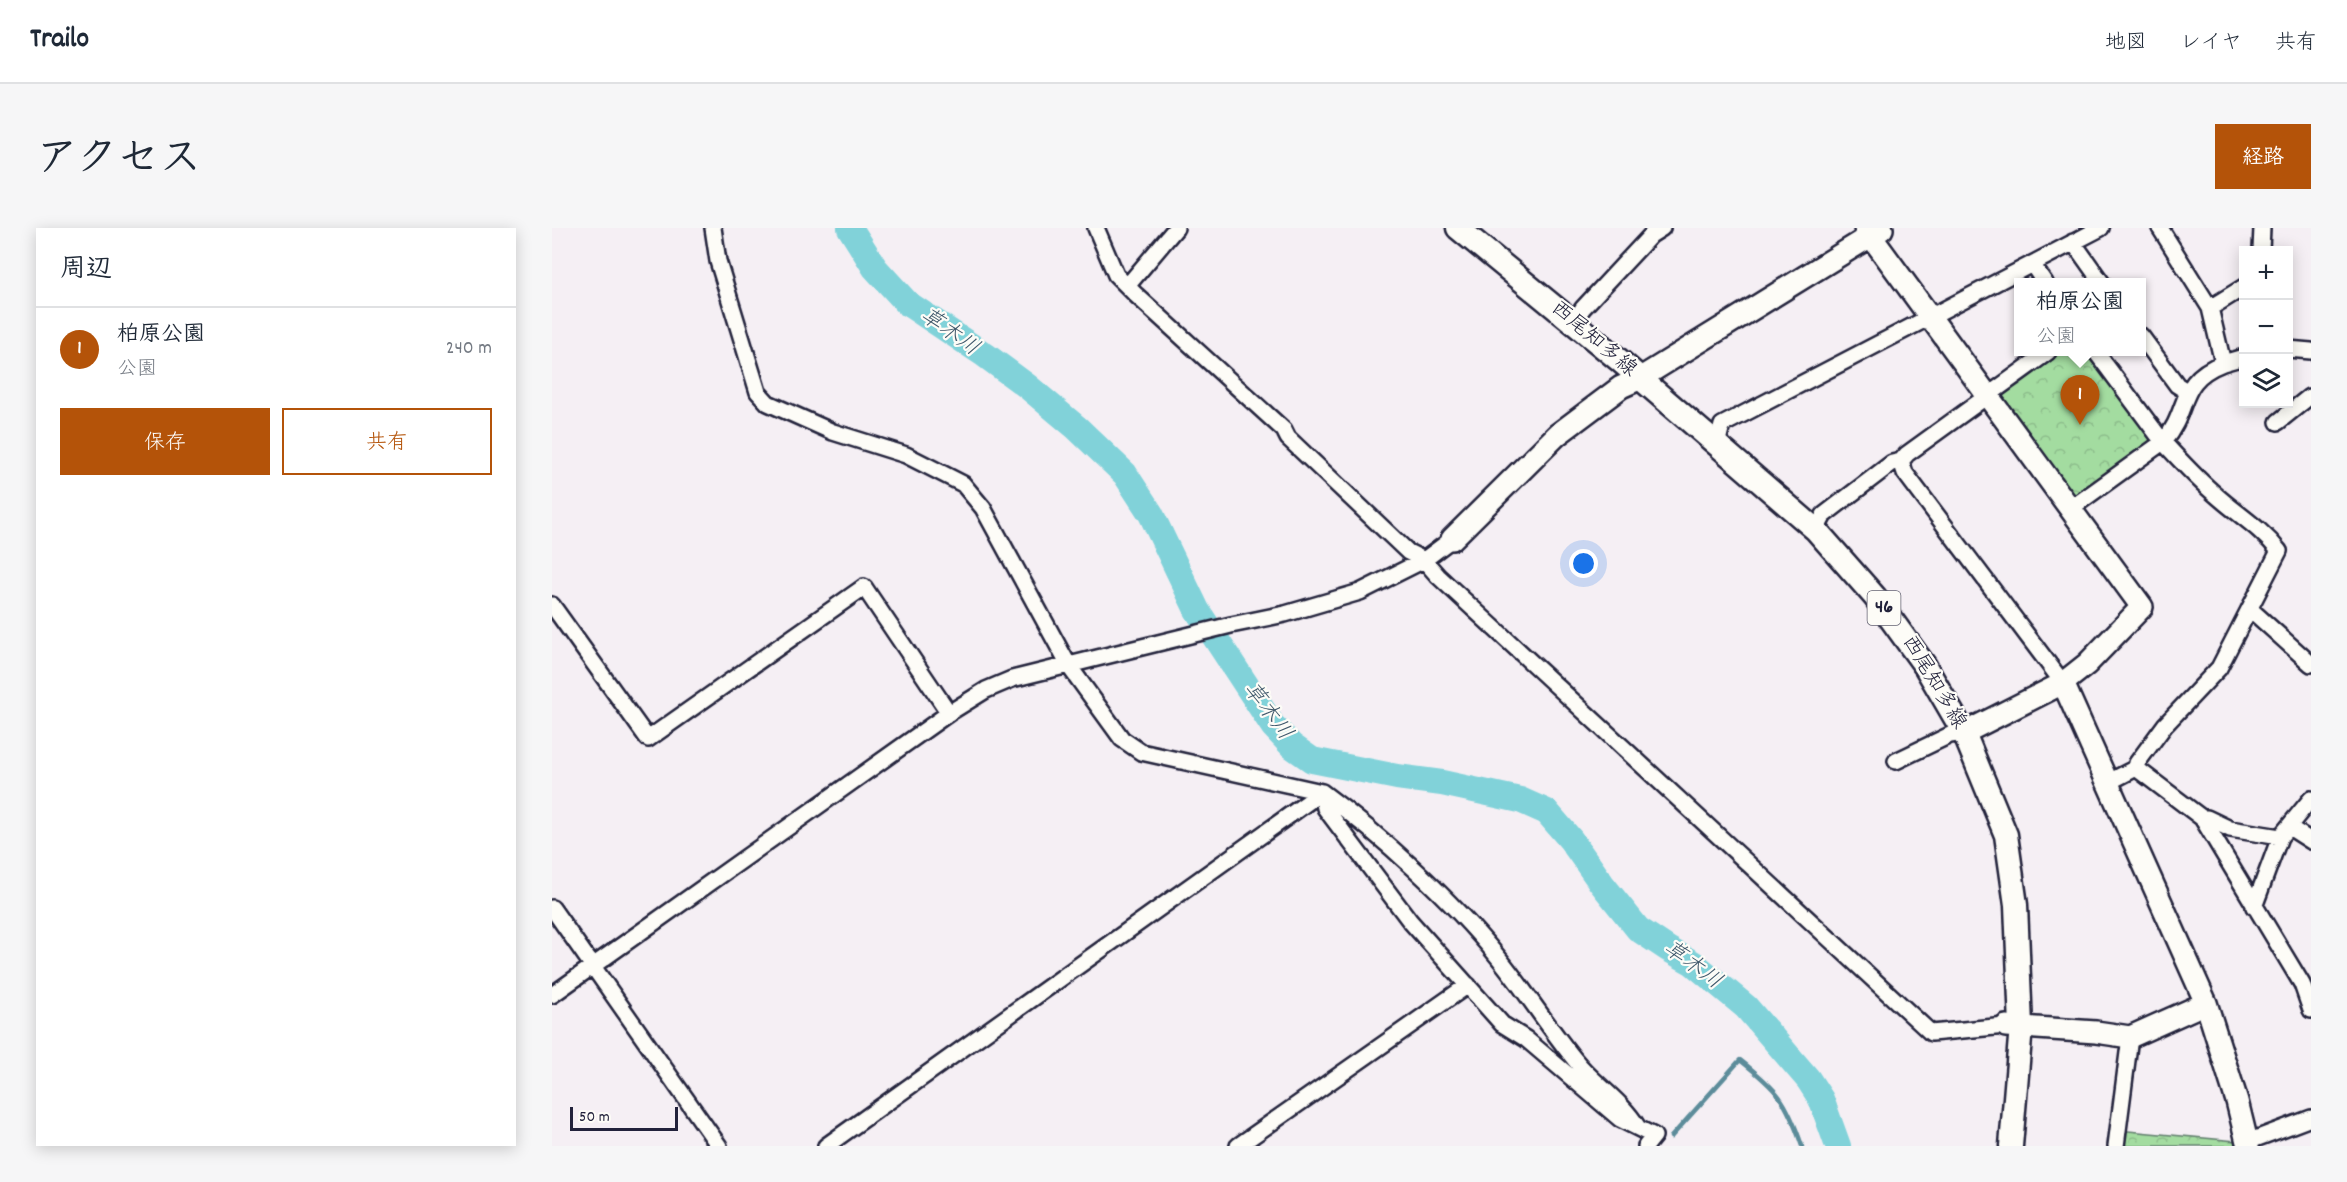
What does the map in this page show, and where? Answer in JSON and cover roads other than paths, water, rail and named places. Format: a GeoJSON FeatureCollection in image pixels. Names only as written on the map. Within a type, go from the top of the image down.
{"type":"FeatureCollection","features":[{"type":"Feature","properties":{"kind":"main road","name":"西尾知多線"},"geometry":{"type":"LineString","coordinates":[[1458,228],[1574,322],[1816,530],[1875,597],[1925,666],[1964,733],[2006,835],[2016,905],[2012,1146]]}},
{"type":"Feature","properties":{"kind":"street"},"geometry":{"type":"LineString","coordinates":[[714,228],[718,261],[758,392],[768,403],[833,432],[906,454],[963,484],[983,508],[1069,666],[1122,739],[1141,752],[1322,792],[1378,838],[1466,921],[1499,958],[1574,1060],[1628,1111],[1637,1126]]}},
{"type":"Feature","properties":{"kind":"street"},"geometry":{"type":"LineString","coordinates":[[1096,228],[1116,275],[1284,430],[1288,438],[1408,552],[1424,560],[1438,576],[1931,1033],[2014,1026],[2130,1037],[2206,1003]]}},
{"type":"Feature","properties":{"kind":"street"},"geometry":{"type":"LineString","coordinates":[[1128,285],[1176,228]]}},
{"type":"Feature","properties":{"kind":"street"},"geometry":{"type":"LineString","coordinates":[[1717,445],[1722,425],[2101,228]]}},
{"type":"Feature","properties":{"kind":"street"},"geometry":{"type":"LineString","coordinates":[[2160,228],[2210,308],[2218,353],[2223,363]]}},
{"type":"Feature","properties":{"kind":"street"},"geometry":{"type":"LineString","coordinates":[[2261,246],[2262,228]]}},
{"type":"Feature","properties":{"kind":"street"},"geometry":{"type":"LineString","coordinates":[[1574,322],[1583,308],[1652,230]]}},
{"type":"Feature","properties":{"kind":"street"},"geometry":{"type":"LineString","coordinates":[[552,995],[949,713],[998,684],[1197,633],[1285,614],[1360,592],[1424,560],[1452,539],[1557,435],[1621,387],[1640,380],[1873,230],[1987,396],[2142,607],[2087,664],[2063,683],[1964,733],[1950,735],[1896,761]]}},
{"type":"Feature","properties":{"kind":"street"},"geometry":{"type":"LineString","coordinates":[[2073,242],[2099,278]]}},
{"type":"Feature","properties":{"kind":"street"},"geometry":{"type":"LineString","coordinates":[[2032,264],[2042,278]]}},
{"type":"Feature","properties":{"kind":"street"},"geometry":{"type":"LineString","coordinates":[[2210,308],[2239,290]]}},
{"type":"Feature","properties":{"kind":"street"},"geometry":{"type":"LineString","coordinates":[[2146,342],[2177,385],[2188,392]]}},
{"type":"Feature","properties":{"kind":"street"},"geometry":{"type":"LineString","coordinates":[[2293,349],[2311,351]]}},
{"type":"Feature","properties":{"kind":"street"},"geometry":{"type":"LineString","coordinates":[[1816,530],[1824,515],[1892,463],[1901,461],[1907,454],[2041,356]]}},
{"type":"Feature","properties":{"kind":"street"},"geometry":{"type":"LineString","coordinates":[[2100,356],[2163,442],[2203,483],[2270,539],[2279,551],[2219,668],[2165,725],[2137,763],[2136,768],[2107,783]]}},
{"type":"Feature","properties":{"kind":"street"},"geometry":{"type":"LineString","coordinates":[[2070,509],[2163,442],[2173,428],[2193,381],[2203,371],[2239,358]]}},
{"type":"Feature","properties":{"kind":"street"},"geometry":{"type":"LineString","coordinates":[[2293,405],[2309,397]]}},
{"type":"Feature","properties":{"kind":"street"},"geometry":{"type":"LineString","coordinates":[[2278,422],[2289,408]]}},
{"type":"Feature","properties":{"kind":"street"},"geometry":{"type":"LineString","coordinates":[[1901,461],[1905,473],[2063,683],[2206,1003],[2248,1144],[2311,1118]]}},
{"type":"Feature","properties":{"kind":"street"},"geometry":{"type":"LineString","coordinates":[[552,605],[648,740],[864,587],[949,713]]}},
{"type":"Feature","properties":{"kind":"street"},"geometry":{"type":"LineString","coordinates":[[2250,609],[2311,664]]}},
{"type":"Feature","properties":{"kind":"street"},"geometry":{"type":"LineString","coordinates":[[2136,768],[2202,818],[2302,984],[2311,1010]]}},
{"type":"Feature","properties":{"kind":"street"},"geometry":{"type":"LineString","coordinates":[[1322,792],[1325,808],[1410,921],[1502,1024],[1526,1039],[1620,1119],[1654,1136],[1646,1146]]}},
{"type":"Feature","properties":{"kind":"street"},"geometry":{"type":"LineString","coordinates":[[826,1146],[1322,792]]}},
{"type":"Feature","properties":{"kind":"street"},"geometry":{"type":"LineString","coordinates":[[2254,907],[2285,832],[2311,799]]}},
{"type":"Feature","properties":{"kind":"street"},"geometry":{"type":"LineString","coordinates":[[2202,818],[2207,818],[2230,829],[2285,832],[2311,841]]}},
{"type":"Feature","properties":{"kind":"street"},"geometry":{"type":"LineString","coordinates":[[552,908],[719,1146]]}},
{"type":"Feature","properties":{"kind":"street"},"geometry":{"type":"LineString","coordinates":[[1238,1146],[1468,985]]}},
{"type":"Feature","properties":{"kind":"street"},"geometry":{"type":"LineString","coordinates":[[2116,1146],[2130,1037]]}},
{"type":"Feature","properties":{"kind":"waterway","name":"草木川"},"geometry":{"type":"LineString","coordinates":[[850,228],[875,268],[907,303],[1027,386],[1077,428],[1125,474],[1151,514],[1197,610],[1273,726],[1292,746],[1312,760],[1397,777],[1442,783],[1520,800],[1547,812],[1638,929],[1693,963],[1746,1007],[1808,1079],[1821,1099],[1838,1146]]}},
{"type":"Feature","properties":{"kind":"waterway"},"geometry":{"type":"LineString","coordinates":[[1671,1137],[1740,1060],[1763,1079],[1779,1097],[1791,1117],[1802,1146]]}},
{"type":"Feature","properties":{"kind":"place","name":"柏原公園"},"geometry":{"type":"Point","coordinates":[2080,425]}}]}
